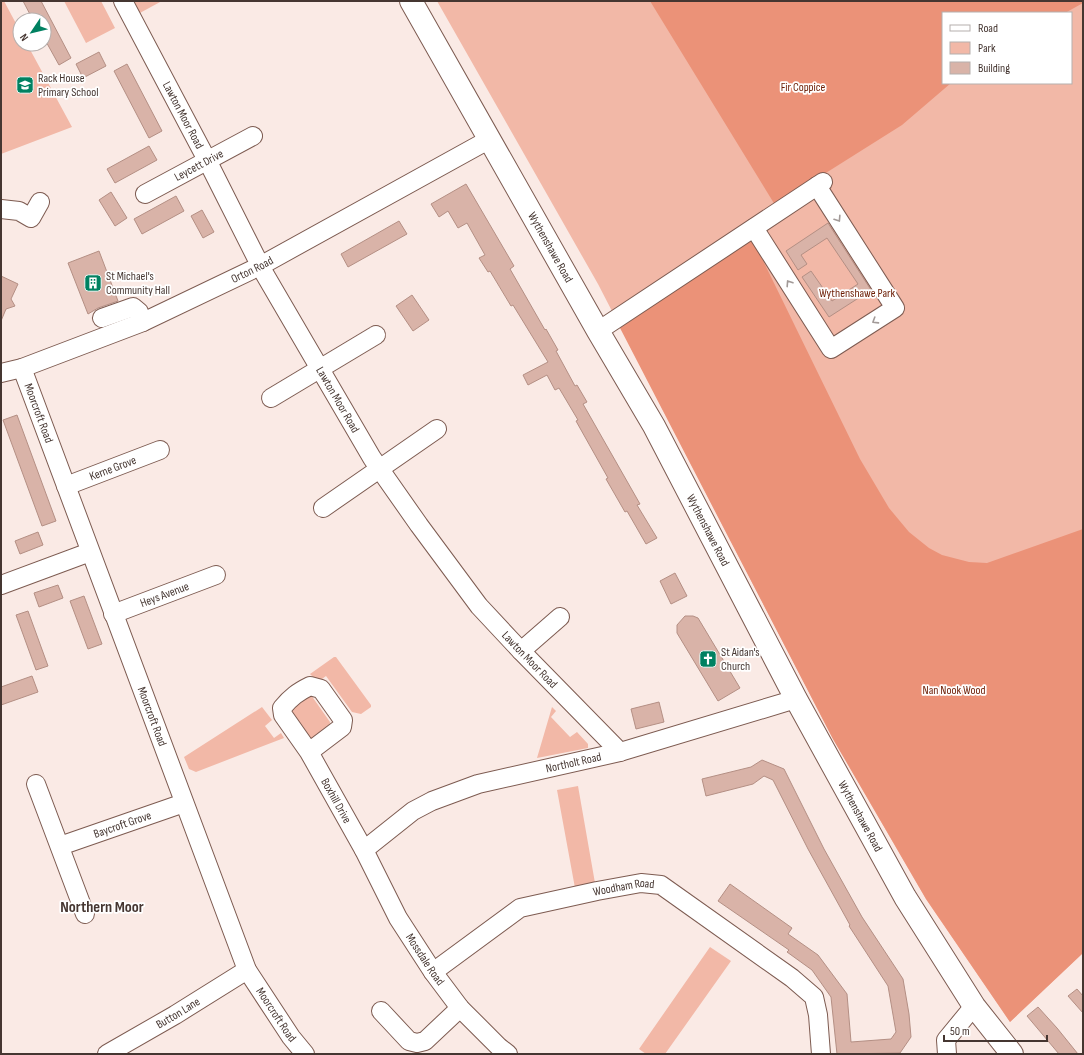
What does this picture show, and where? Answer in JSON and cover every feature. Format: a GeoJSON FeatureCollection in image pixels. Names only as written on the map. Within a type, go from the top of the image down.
{"type":"FeatureCollection","features":[{"type":"Feature","properties":{"kind":"main road","name":"Wythenshawe Road"},"geometry":{"type":"LineString","coordinates":[[411,1],[598,331],[654,426],[796,699],[905,898],[974,1006],[1012,1054]]}},
{"type":"Feature","properties":{"kind":"street","name":"Lawton Moor Road"},"geometry":{"type":"LineString","coordinates":[[123,1],[207,160],[260,266],[319,370],[379,469],[479,606],[620,752]]}},
{"type":"Feature","properties":{"kind":"street","name":"Leycett Drive"},"geometry":{"type":"LineString","coordinates":[[145,194],[253,136]]}},
{"type":"Feature","properties":{"kind":"street","name":"Orton Road"},"geometry":{"type":"LineString","coordinates":[[1,373],[22,368],[144,322],[260,266],[490,139]]}},
{"type":"Feature","properties":{"kind":"street"},"geometry":{"type":"LineString","coordinates":[[598,331],[820,184],[896,308],[831,349],[754,228]]}},
{"type":"Feature","properties":{"kind":"street"},"geometry":{"type":"LineString","coordinates":[[1,209],[19,211],[31,218],[40,202]]}},
{"type":"Feature","properties":{"kind":"street"},"geometry":{"type":"LineString","coordinates":[[102,318],[133,307],[139,312],[144,322]]}},
{"type":"Feature","properties":{"kind":"street"},"geometry":{"type":"LineString","coordinates":[[272,398],[376,335]]}},
{"type":"Feature","properties":{"kind":"street","name":"Moorcroft Road"},"geometry":{"type":"LineString","coordinates":[[22,368],[246,970],[291,1037],[305,1054]]}},
{"type":"Feature","properties":{"kind":"street"},"geometry":{"type":"LineString","coordinates":[[323,508],[437,429]]}},
{"type":"Feature","properties":{"kind":"street","name":"Kerne Grove"},"geometry":{"type":"LineString","coordinates":[[66,486],[160,450]]}},
{"type":"Feature","properties":{"kind":"street"},"geometry":{"type":"LineString","coordinates":[[1,585],[90,552]]}},
{"type":"Feature","properties":{"kind":"street","name":"Heys Avenue"},"geometry":{"type":"LineString","coordinates":[[113,614],[216,575]]}},
{"type":"Feature","properties":{"kind":"street"},"geometry":{"type":"LineString","coordinates":[[521,651],[560,617]]}},
{"type":"Feature","properties":{"kind":"street","name":"Northolt Road"},"geometry":{"type":"LineString","coordinates":[[364,850],[413,811],[439,798],[478,784],[620,752],[796,699]]}},
{"type":"Feature","properties":{"kind":"street","name":"Boxhill Drive"},"geometry":{"type":"LineString","coordinates":[[309,752],[364,850]]}},
{"type":"Feature","properties":{"kind":"street"},"geometry":{"type":"LineString","coordinates":[[36,784],[85,914]]}},
{"type":"Feature","properties":{"kind":"street","name":"Baycroft Grove"},"geometry":{"type":"LineString","coordinates":[[60,846],[184,803]]}},
{"type":"Feature","properties":{"kind":"street","name":"Mossdale Road"},"geometry":{"type":"LineString","coordinates":[[364,850],[398,918],[433,972],[460,1008],[508,1054]]}},
{"type":"Feature","properties":{"kind":"street","name":"Woodham Road"},"geometry":{"type":"LineString","coordinates":[[433,972],[520,908],[642,883],[661,885],[792,978],[814,997],[818,1015],[821,1054]]}},
{"type":"Feature","properties":{"kind":"street","name":"Button Lane"},"geometry":{"type":"LineString","coordinates":[[107,1054],[134,1048],[175,1015],[246,970]]}},
{"type":"Feature","properties":{"kind":"street"},"geometry":{"type":"LineString","coordinates":[[947,1054],[946,1040],[974,1006]]}},
{"type":"Feature","properties":{"kind":"street"},"geometry":{"type":"LineString","coordinates":[[382,1011],[409,1041],[417,1043],[425,1041],[460,1008]]}},
{"type":"Feature","properties":{"kind":"green space","name":"Rack House Primary School"},"geometry":{"type":"Polygon","coordinates":[[[1,1],[4,1],[12,16],[12,52],[31,52],[72,127],[1,154],[1,1]]]}},
{"type":"Feature","properties":{"kind":"green space"},"geometry":{"type":"Polygon","coordinates":[[[64,1],[101,1],[115,28],[86,43],[64,1]]]}},
{"type":"Feature","properties":{"kind":"green space"},"geometry":{"type":"Polygon","coordinates":[[[132,1],[162,1],[138,14],[132,1]]]}},
{"type":"Feature","properties":{"kind":"green space","name":"Wythenshawe Park"},"geometry":{"type":"Polygon","coordinates":[[[437,1],[1083,1],[1083,953],[1010,1022],[926,899],[833,739],[598,284],[437,1]]]}},
{"type":"Feature","properties":{"kind":"green space","name":"Fir Coppice"},"geometry":{"type":"Polygon","coordinates":[[[650,1],[1083,1],[1083,3],[1067,12],[942,12],[942,84],[950,84],[902,125],[775,205],[650,1]]]}},
{"type":"Feature","properties":{"kind":"green space","name":"Nan Nook Wood"},"geometry":{"type":"Polygon","coordinates":[[[752,238],[860,459],[889,508],[909,532],[929,548],[942,555],[969,562],[987,563],[1083,529],[1083,953],[1010,1022],[926,899],[833,739],[620,328],[752,238]]]}},
{"type":"Feature","properties":{"kind":"green space"},"geometry":{"type":"Polygon","coordinates":[[[336,657],[371,705],[371,707],[361,714],[352,712],[326,676],[318,682],[310,674],[336,657]]]}},
{"type":"Feature","properties":{"kind":"green space"},"geometry":{"type":"Polygon","coordinates":[[[311,695],[330,722],[325,733],[313,738],[305,738],[288,717],[291,702],[311,695]]]}},
{"type":"Feature","properties":{"kind":"green space"},"geometry":{"type":"Polygon","coordinates":[[[262,707],[272,720],[265,726],[274,738],[281,733],[284,738],[196,772],[189,769],[184,757],[262,707]]]}},
{"type":"Feature","properties":{"kind":"green space"},"geometry":{"type":"Polygon","coordinates":[[[552,707],[556,711],[551,717],[570,737],[577,732],[588,744],[588,748],[537,758],[552,707]]]}},
{"type":"Feature","properties":{"kind":"green space"},"geometry":{"type":"Polygon","coordinates":[[[578,786],[595,883],[575,888],[557,790],[578,786]]]}},
{"type":"Feature","properties":{"kind":"green space"},"geometry":{"type":"Polygon","coordinates":[[[710,947],[731,961],[665,1054],[646,1054],[639,1049],[710,947]]]}},
{"type":"Feature","properties":{"kind":"building"},"geometry":{"type":"Polygon","coordinates":[[[23,1],[41,1],[47,12],[29,12],[23,1]]]}},
{"type":"Feature","properties":{"kind":"building"},"geometry":{"type":"Polygon","coordinates":[[[52,22],[71,58],[59,65],[52,52],[52,22]]]}},
{"type":"Feature","properties":{"kind":"building"},"geometry":{"type":"Polygon","coordinates":[[[99,52],[106,66],[83,78],[76,64],[99,52]]]}},
{"type":"Feature","properties":{"kind":"building"},"geometry":{"type":"Polygon","coordinates":[[[127,64],[162,131],[149,138],[114,71],[127,64]]]}},
{"type":"Feature","properties":{"kind":"building"},"geometry":{"type":"Polygon","coordinates":[[[149,146],[157,160],[115,183],[107,169],[149,146]]]}},
{"type":"Feature","properties":{"kind":"building"},"geometry":{"type":"Polygon","coordinates":[[[466,184],[514,266],[510,269],[558,350],[556,351],[575,386],[577,385],[587,402],[583,404],[640,504],[637,505],[657,538],[646,544],[606,479],[608,478],[576,421],[578,420],[559,388],[555,390],[547,375],[528,385],[523,375],[548,362],[513,305],[511,306],[490,271],[488,272],[479,258],[485,255],[467,223],[458,228],[448,211],[439,217],[431,204],[466,184]]]}},
{"type":"Feature","properties":{"kind":"building"},"geometry":{"type":"Polygon","coordinates":[[[111,192],[127,218],[115,226],[99,200],[111,192]]]}},
{"type":"Feature","properties":{"kind":"building"},"geometry":{"type":"Polygon","coordinates":[[[176,196],[184,211],[142,234],[134,219],[176,196]]]}},
{"type":"Feature","properties":{"kind":"building"},"geometry":{"type":"Polygon","coordinates":[[[202,210],[214,232],[203,238],[191,216],[202,210]]]}},
{"type":"Feature","properties":{"kind":"building"},"geometry":{"type":"Polygon","coordinates":[[[399,221],[407,234],[348,267],[341,254],[399,221]]]}},
{"type":"Feature","properties":{"kind":"building"},"geometry":{"type":"Polygon","coordinates":[[[828,223],[871,290],[829,317],[802,277],[811,271],[832,301],[858,284],[827,238],[801,255],[807,264],[798,270],[786,251],[828,223]]]}},
{"type":"Feature","properties":{"kind":"building","name":"St Michael's Community Hall"},"geometry":{"type":"Polygon","coordinates":[[[99,251],[118,301],[98,308],[88,314],[68,263],[99,251]]]}},
{"type":"Feature","properties":{"kind":"building"},"geometry":{"type":"Polygon","coordinates":[[[1,276],[18,284],[11,299],[15,306],[6,309],[1,321],[1,276]]]}},
{"type":"Feature","properties":{"kind":"building"},"geometry":{"type":"Polygon","coordinates":[[[412,295],[429,320],[413,331],[396,306],[412,295]]]}},
{"type":"Feature","properties":{"kind":"building"},"geometry":{"type":"Polygon","coordinates":[[[17,415],[56,521],[42,526],[3,420],[17,415]]]}},
{"type":"Feature","properties":{"kind":"building"},"geometry":{"type":"Polygon","coordinates":[[[38,532],[43,545],[20,554],[15,541],[38,532]]]}},
{"type":"Feature","properties":{"kind":"building"},"geometry":{"type":"Polygon","coordinates":[[[675,573],[687,596],[671,604],[660,581],[675,573]]]}},
{"type":"Feature","properties":{"kind":"building"},"geometry":{"type":"Polygon","coordinates":[[[58,585],[63,598],[39,607],[34,593],[58,585]]]}},
{"type":"Feature","properties":{"kind":"building"},"geometry":{"type":"Polygon","coordinates":[[[84,596],[102,644],[88,649],[70,601],[84,596]]]}},
{"type":"Feature","properties":{"kind":"building"},"geometry":{"type":"Polygon","coordinates":[[[28,611],[48,666],[36,670],[16,615],[28,611]]]}},
{"type":"Feature","properties":{"kind":"building"},"geometry":{"type":"Polygon","coordinates":[[[685,616],[693,616],[698,618],[740,688],[718,701],[677,633],[677,625],[685,616]]]}},
{"type":"Feature","properties":{"kind":"building"},"geometry":{"type":"Polygon","coordinates":[[[32,676],[38,692],[1,705],[1,687],[32,676]]]}},
{"type":"Feature","properties":{"kind":"building"},"geometry":{"type":"Polygon","coordinates":[[[659,702],[664,722],[636,729],[631,709],[659,702]]]}},
{"type":"Feature","properties":{"kind":"building"},"geometry":{"type":"Polygon","coordinates":[[[762,760],[784,769],[824,849],[862,917],[903,979],[911,1037],[900,1053],[837,1054],[831,997],[812,970],[787,952],[789,950],[718,901],[730,884],[792,928],[788,934],[818,955],[847,994],[851,1042],[891,1039],[896,1032],[888,986],[849,926],[850,925],[808,849],[773,780],[764,776],[753,784],[706,796],[702,779],[751,767],[762,760]]]}},
{"type":"Feature","properties":{"kind":"building"},"geometry":{"type":"Polygon","coordinates":[[[1077,989],[1083,996],[1083,1013],[1068,996],[1077,989]]]}},
{"type":"Feature","properties":{"kind":"building"},"geometry":{"type":"Polygon","coordinates":[[[1038,1007],[1078,1054],[1059,1054],[1027,1016],[1038,1007]]]}},
{"type":"Feature","properties":{"kind":"place","name":"Rack House Primary School"},"geometry":{"type":"Point","coordinates":[25,85]}},
{"type":"Feature","properties":{"kind":"place","name":"St Michael's Community Hall"},"geometry":{"type":"Point","coordinates":[93,283]}},
{"type":"Feature","properties":{"kind":"place","name":"St Aidan's Church"},"geometry":{"type":"Point","coordinates":[708,659]}},
{"type":"Feature","properties":{"kind":"district","name":"Northern Moor"},"geometry":{"type":"Point","coordinates":[102,906]}}]}
